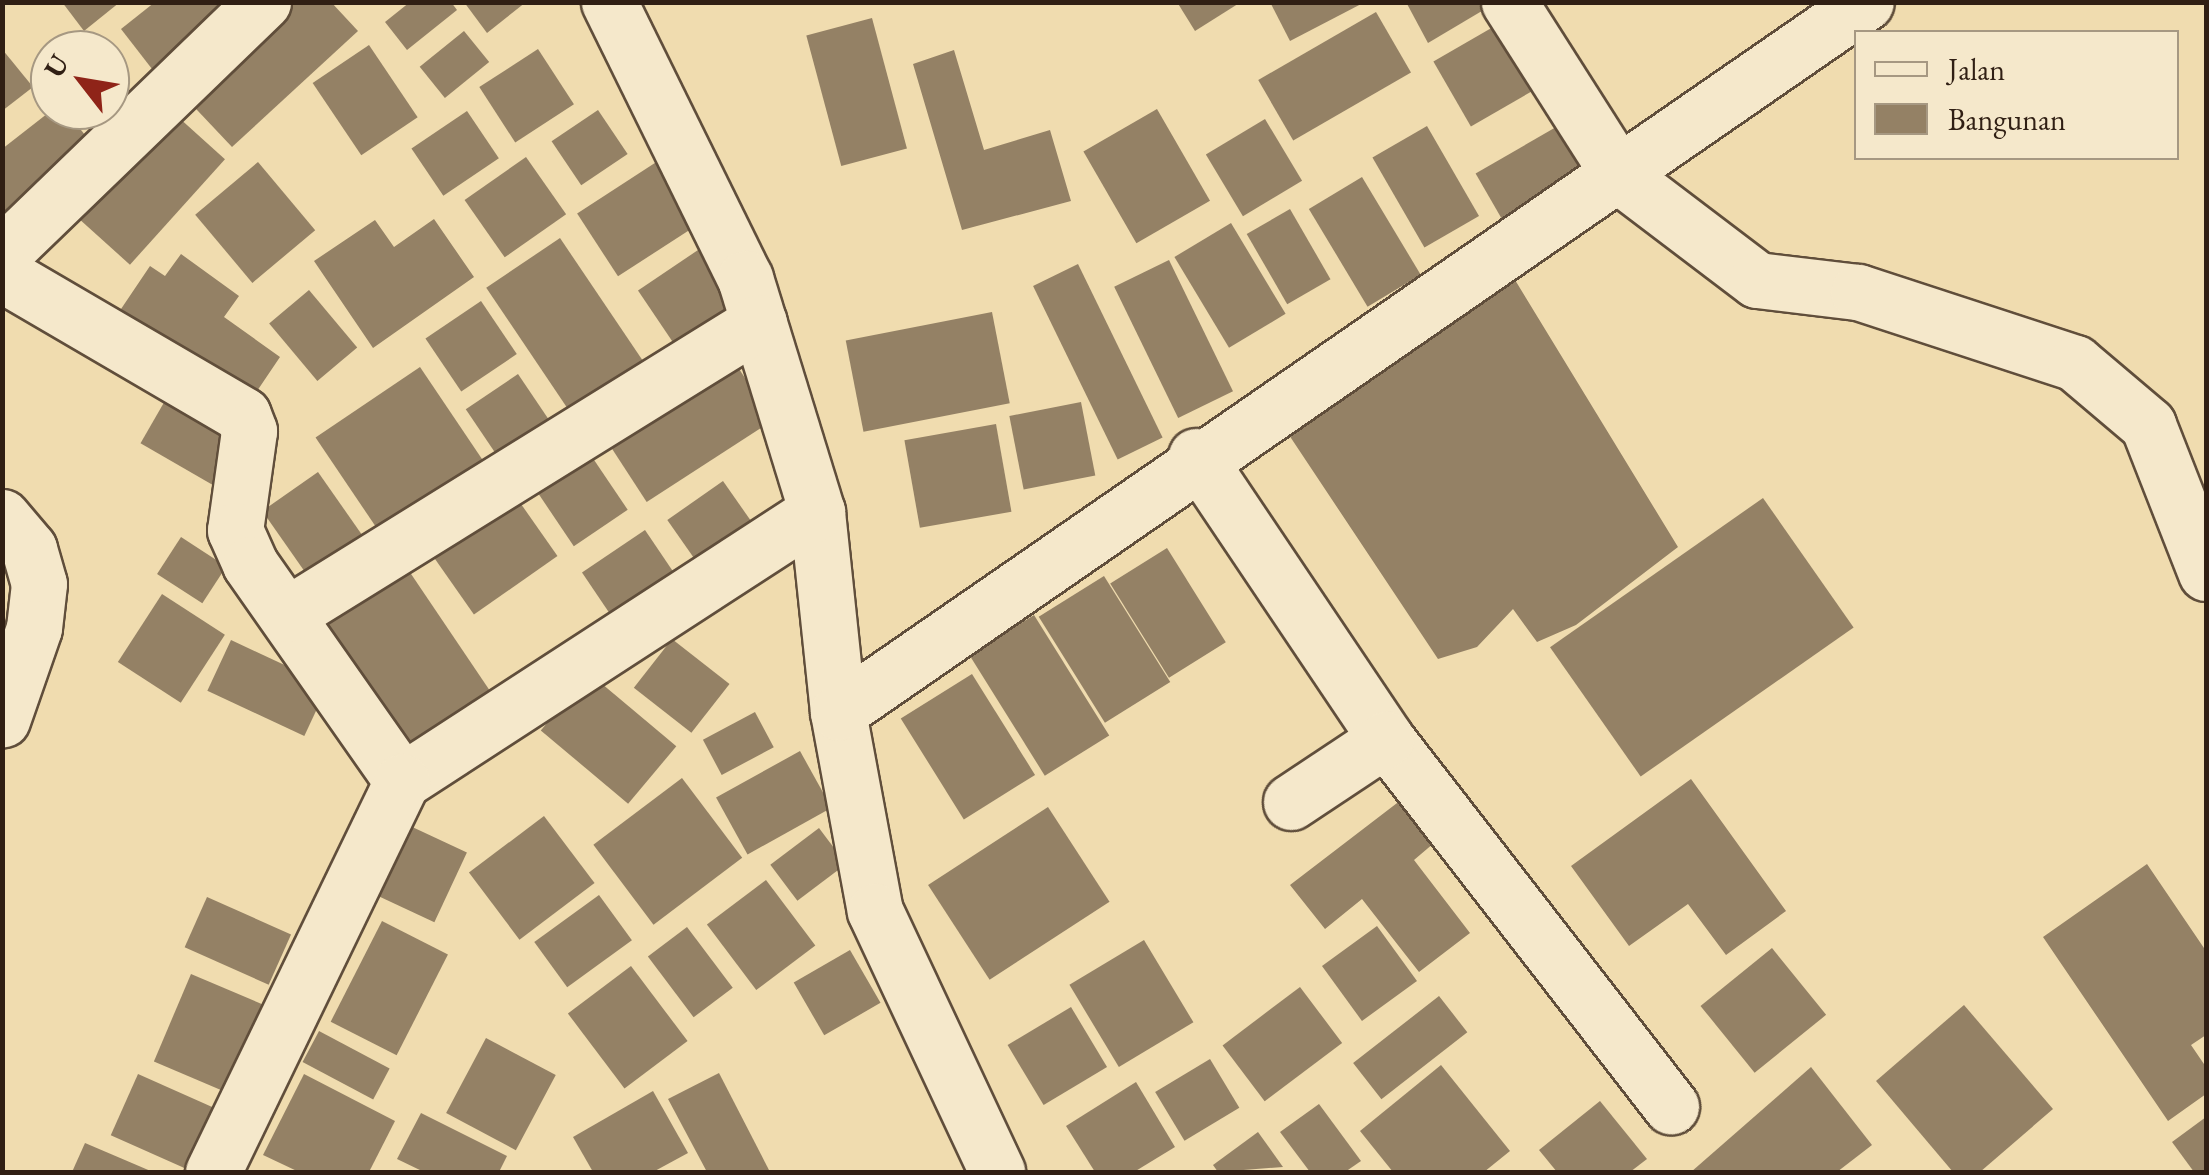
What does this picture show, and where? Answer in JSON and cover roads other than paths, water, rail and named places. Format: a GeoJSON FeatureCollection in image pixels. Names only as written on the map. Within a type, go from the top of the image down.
{"type":"FeatureCollection","features":[{"type":"Feature","properties":{"kind":"street"},"geometry":{"type":"LineString","coordinates":[[2,254],[263,2]]}},
{"type":"Feature","properties":{"kind":"street"},"geometry":{"type":"LineString","coordinates":[[609,2],[759,322],[816,512],[838,712],[875,911],[988,1168]]}},
{"type":"Feature","properties":{"kind":"street"},"geometry":{"type":"LineString","coordinates":[[1508,2],[1620,176],[1756,280],[1858,292],[2075,362],[2148,424],[2206,572]]}},
{"type":"Feature","properties":{"kind":"street"},"geometry":{"type":"LineString","coordinates":[[838,712],[1196,456],[1620,176],[1866,2]]}},
{"type":"Feature","properties":{"kind":"street"},"geometry":{"type":"LineString","coordinates":[[2,274],[243,415],[249,431],[236,530],[402,781]]}},
{"type":"Feature","properties":{"kind":"street"},"geometry":{"type":"LineString","coordinates":[[288,614],[759,322]]}},
{"type":"Feature","properties":{"kind":"street"},"geometry":{"type":"LineString","coordinates":[[1196,456],[1386,739],[1672,1107]]}},
{"type":"Feature","properties":{"kind":"street"},"geometry":{"type":"LineString","coordinates":[[212,1172],[402,781],[816,512]]}},
{"type":"Feature","properties":{"kind":"street"},"geometry":{"type":"LineString","coordinates":[[2,516],[29,549],[39,584],[34,628],[2,720]]}},
{"type":"Feature","properties":{"kind":"street"},"geometry":{"type":"LineString","coordinates":[[1291,802],[1386,739]]}}]}
